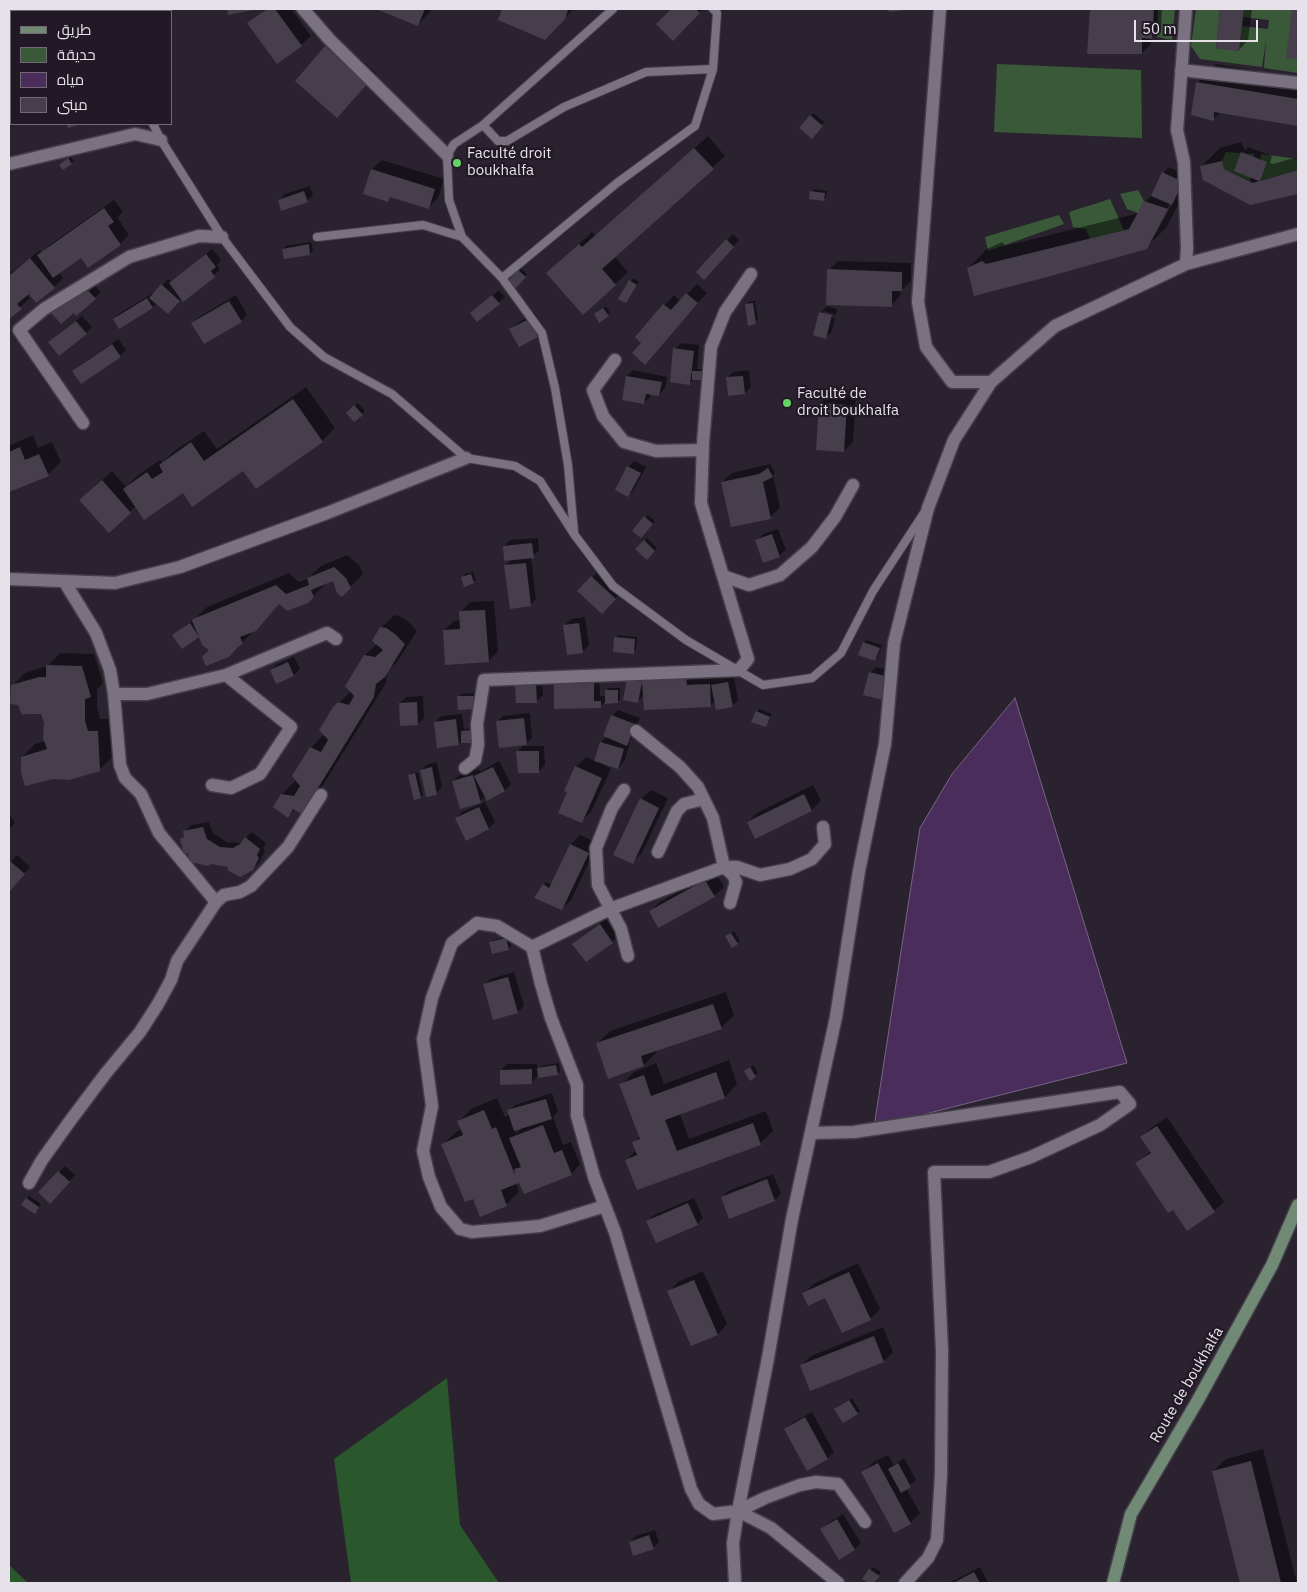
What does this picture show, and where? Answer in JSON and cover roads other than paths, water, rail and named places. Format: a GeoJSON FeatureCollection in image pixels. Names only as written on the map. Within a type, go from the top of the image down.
{"type":"FeatureCollection","features":[{"type":"Feature","properties":{"kind":"street"},"geometry":{"type":"LineString","coordinates":[[303,9],[329,39],[447,155]]}},
{"type":"Feature","properties":{"kind":"street"},"geometry":{"type":"LineString","coordinates":[[940,9],[918,302],[926,347],[952,382],[991,382]]}},
{"type":"Feature","properties":{"kind":"street"},"geometry":{"type":"LineString","coordinates":[[1186,9],[1177,130],[1184,162],[1186,264]]}},
{"type":"Feature","properties":{"kind":"street"},"geometry":{"type":"LineString","coordinates":[[1181,70],[1298,83]]}},
{"type":"Feature","properties":{"kind":"street"},"geometry":{"type":"LineString","coordinates":[[9,164],[135,134],[161,140]]}},
{"type":"Feature","properties":{"kind":"street"},"geometry":{"type":"LineString","coordinates":[[736,1583],[733,1543],[738,1511],[768,1358],[792,1219],[836,1017],[859,871],[885,744],[894,643],[928,508],[954,440],[991,382],[1055,326],[1186,264],[1298,234]]}},
{"type":"Feature","properties":{"kind":"street"},"geometry":{"type":"LineString","coordinates":[[83,423],[19,330],[44,309],[129,257],[199,236],[222,237]]}},
{"type":"Feature","properties":{"kind":"street"},"geometry":{"type":"LineString","coordinates":[[465,768],[475,760],[478,745],[477,724],[484,680],[739,670],[748,659],[701,503],[711,347],[725,312],[751,274]]}},
{"type":"Feature","properties":{"kind":"street"},"geometry":{"type":"LineString","coordinates":[[615,360],[593,390],[603,416],[624,442],[656,451],[703,450]]}},
{"type":"Feature","properties":{"kind":"street"},"geometry":{"type":"LineString","coordinates":[[9,579],[115,583],[180,567],[327,514],[466,458]]}},
{"type":"Feature","properties":{"kind":"street"},"geometry":{"type":"LineString","coordinates":[[723,576],[749,585],[780,575],[812,547],[835,517],[853,485]]}},
{"type":"Feature","properties":{"kind":"street"},"geometry":{"type":"LineString","coordinates":[[64,581],[96,634],[110,670],[120,765],[125,778],[141,794],[159,833],[216,902]]}},
{"type":"Feature","properties":{"kind":"street"},"geometry":{"type":"LineString","coordinates":[[114,694],[147,694],[226,675],[327,633],[336,639]]}},
{"type":"Feature","properties":{"kind":"street"},"geometry":{"type":"LineString","coordinates":[[212,785],[232,788],[260,774],[291,727],[226,675]]}},
{"type":"Feature","properties":{"kind":"street"},"geometry":{"type":"LineString","coordinates":[[636,731],[680,767],[698,787],[713,818],[724,867],[733,875],[736,882],[730,903]]}},
{"type":"Feature","properties":{"kind":"street"},"geometry":{"type":"LineString","coordinates":[[624,790],[612,808],[596,848],[598,884],[621,929],[628,956]]}},
{"type":"Feature","properties":{"kind":"street"},"geometry":{"type":"LineString","coordinates":[[29,1183],[42,1160],[70,1121],[140,1032],[171,980],[178,961],[216,902],[224,895],[240,892],[251,886],[288,847],[321,795]]}},
{"type":"Feature","properties":{"kind":"street"},"geometry":{"type":"LineString","coordinates":[[658,852],[676,811],[684,804],[704,799]]}},
{"type":"Feature","properties":{"kind":"street"},"geometry":{"type":"LineString","coordinates":[[532,948],[610,909],[724,867],[738,867],[760,875],[790,869],[812,859],[825,844],[823,827]]}},
{"type":"Feature","properties":{"kind":"street"},"geometry":{"type":"LineString","coordinates":[[605,1206],[540,1226],[472,1232],[460,1228],[441,1207],[429,1177],[423,1151],[432,1106],[423,1039],[432,998],[452,943],[477,923],[497,926],[532,948],[548,1009],[577,1085],[577,1116],[594,1177],[615,1232],[691,1489],[699,1504],[713,1514],[738,1511],[782,1492],[816,1482],[838,1484],[865,1522]]}},
{"type":"Feature","properties":{"kind":"street"},"geometry":{"type":"LineString","coordinates":[[810,1133],[854,1132],[1120,1092],[1130,1104],[1100,1125],[1031,1157],[989,1172],[934,1172],[942,1351],[941,1475],[937,1540],[928,1558],[905,1583]]}},
{"type":"Feature","properties":{"kind":"street","name":"Route de boukhalfa"},"geometry":{"type":"LineString","coordinates":[[1112,1583],[1131,1514],[1198,1400],[1272,1265],[1298,1205]]}},
{"type":"Feature","properties":{"kind":"street"},"geometry":{"type":"LineString","coordinates":[[738,1511],[772,1528],[838,1583]]}},
{"type":"Feature","properties":{"kind":"lane"},"geometry":{"type":"LineString","coordinates":[[574,534],[568,464],[555,388],[542,334],[502,278],[462,237],[449,200],[447,155],[454,144],[483,125],[613,9]]}},
{"type":"Feature","properties":{"kind":"lane"},"geometry":{"type":"LineString","coordinates":[[502,278],[617,183],[695,126],[713,69],[717,13],[713,9]]}},
{"type":"Feature","properties":{"kind":"lane"},"geometry":{"type":"LineString","coordinates":[[483,125],[498,141],[507,141],[564,107],[646,72],[713,69]]}},
{"type":"Feature","properties":{"kind":"lane"},"geometry":{"type":"LineString","coordinates":[[154,125],[222,237],[290,327],[324,357],[392,394],[466,458],[515,466],[540,481],[574,534],[613,586],[686,640],[763,685],[812,678],[841,653],[873,591],[928,508]]}},
{"type":"Feature","properties":{"kind":"lane"},"geometry":{"type":"LineString","coordinates":[[318,237],[423,225],[462,237]]}},
{"type":"Feature","properties":{"kind":"water"},"geometry":{"type":"Polygon","coordinates":[[[1015,698],[1127,1063],[874,1127],[920,828],[952,774],[1015,698]]]}},
{"type":"Feature","properties":{"kind":"place","name":"Faculté droit boukhalfa"},"geometry":{"type":"Point","coordinates":[457,163]}},
{"type":"Feature","properties":{"kind":"place","name":"Faculté de droit boukhalfa"},"geometry":{"type":"Point","coordinates":[787,403]}}]}
